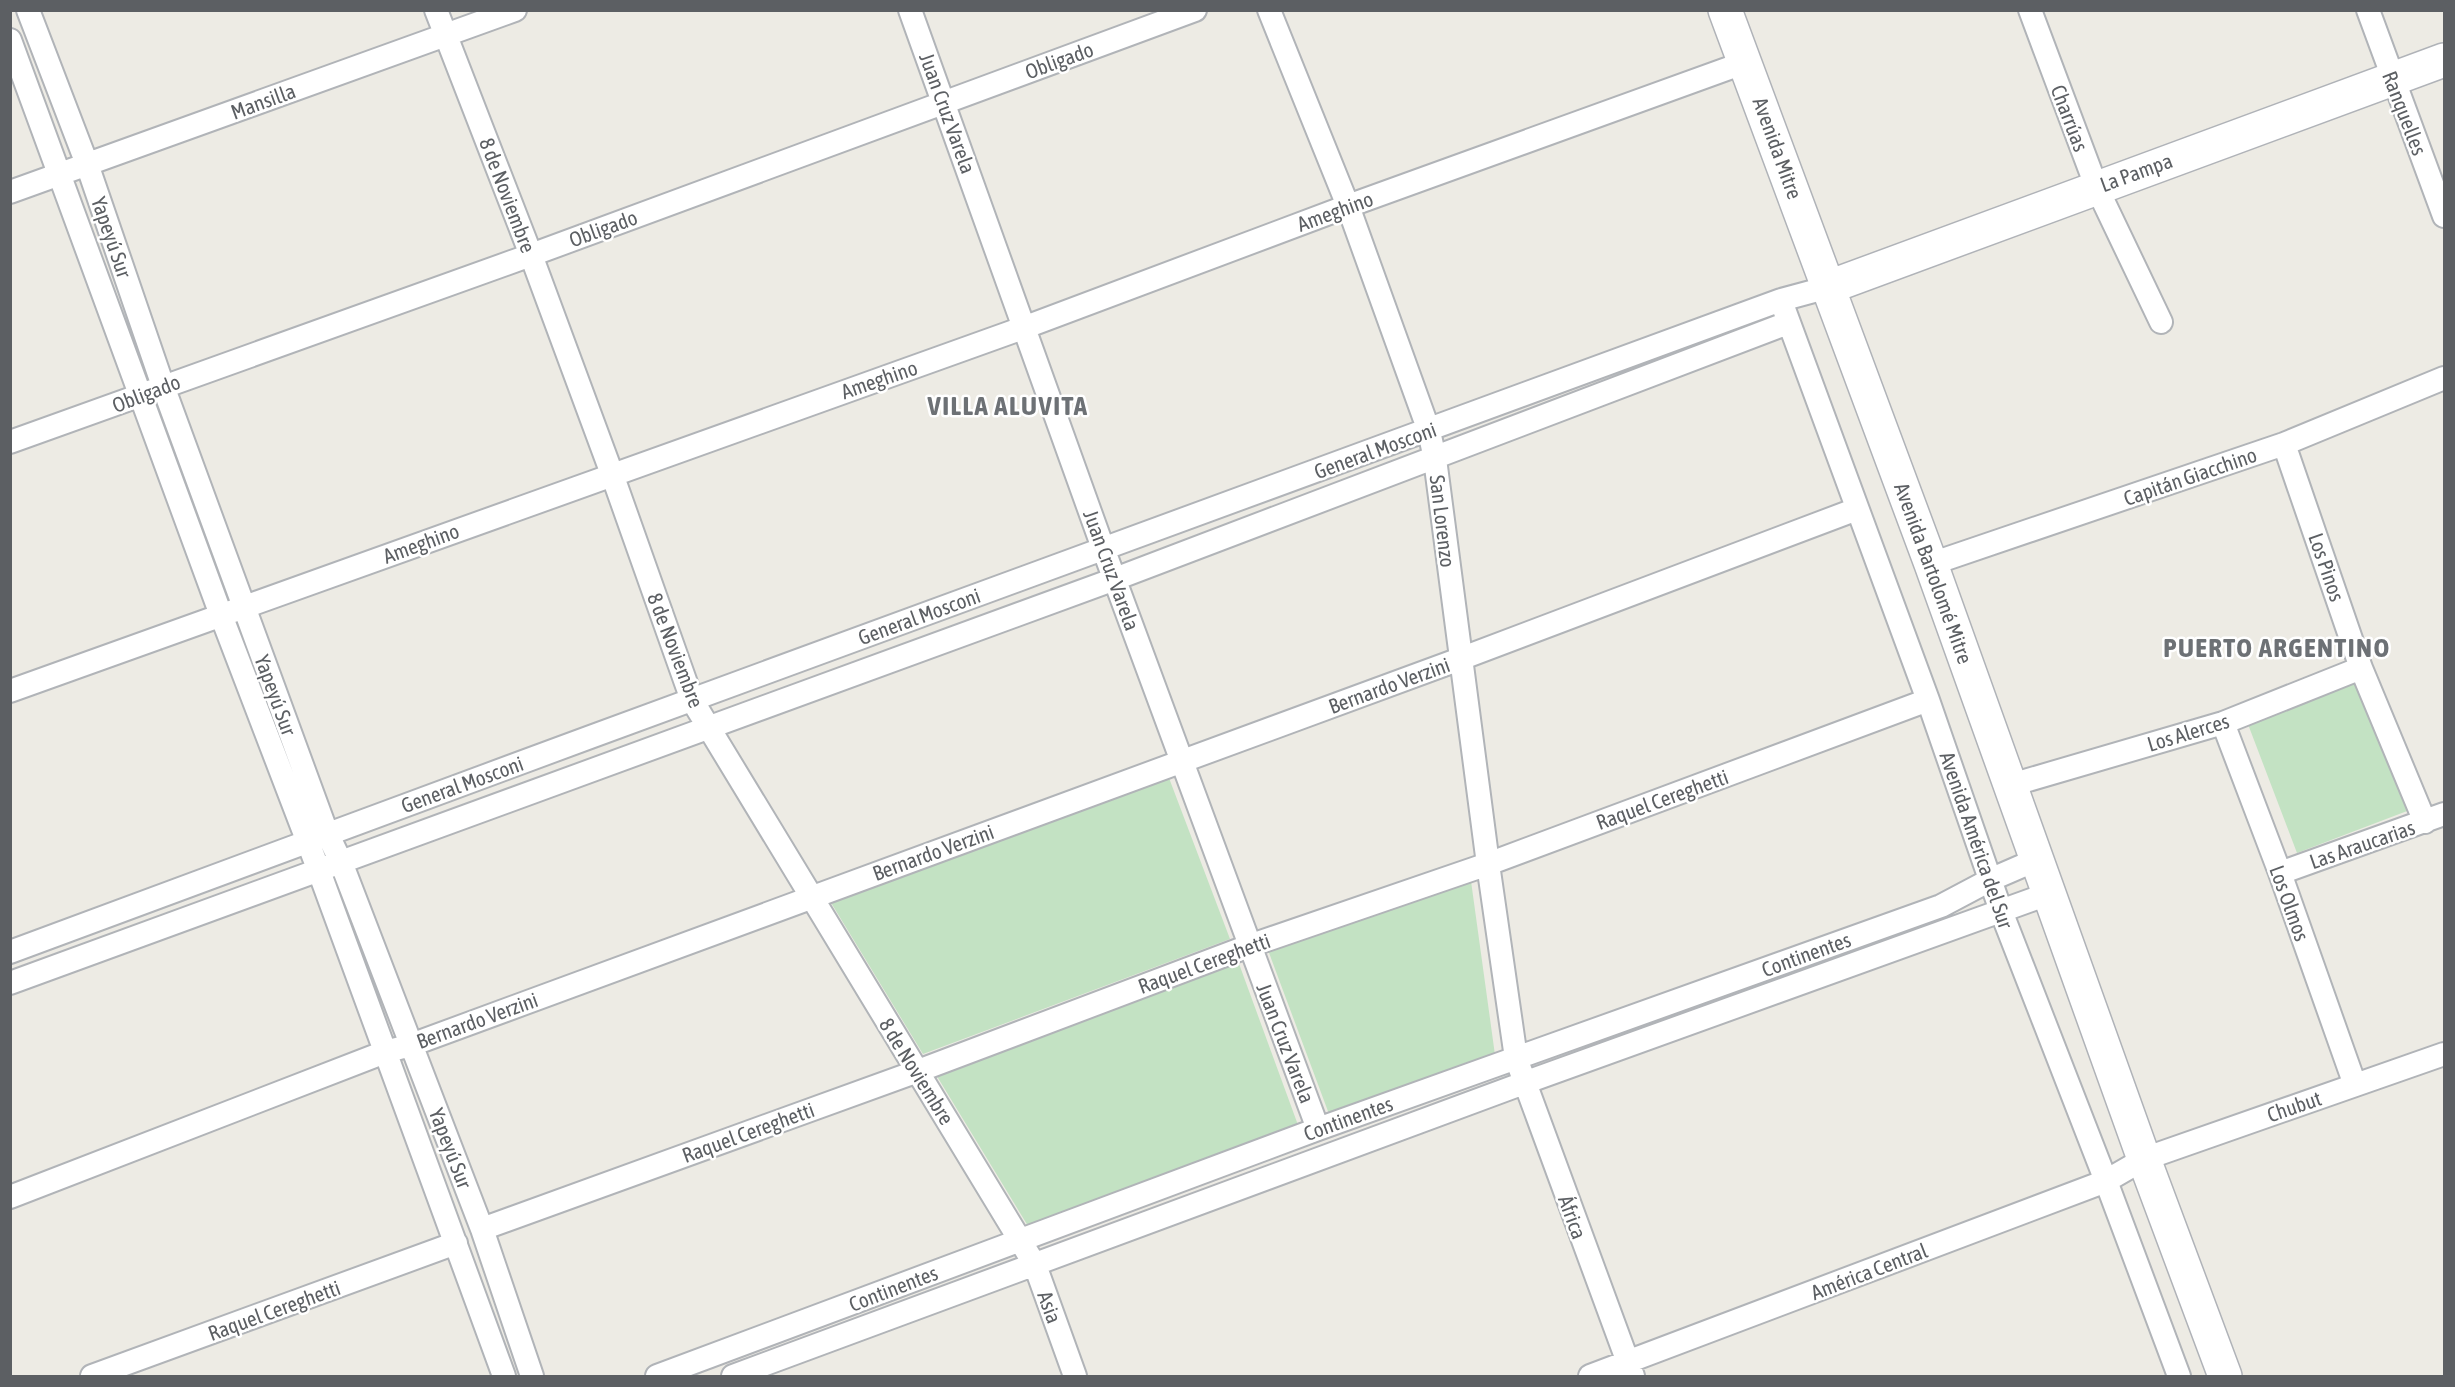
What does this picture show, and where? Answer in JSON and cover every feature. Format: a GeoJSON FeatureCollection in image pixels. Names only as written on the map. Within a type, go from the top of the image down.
{"type":"FeatureCollection","features":[{"type":"Feature","properties":{"kind":"street","name":"Yapeyú Sur"},"geometry":{"type":"LineString","coordinates":[[28,10],[87,164],[163,386],[244,607],[317,837],[319,871],[504,1377]]}},
{"type":"Feature","properties":{"kind":"street","name":"8 de Noviembre"},"geometry":{"type":"LineString","coordinates":[[436,10],[531,255],[692,700],[810,898],[1020,1240]]}},
{"type":"Feature","properties":{"kind":"street","name":"Mansilla"},"geometry":{"type":"LineString","coordinates":[[10,192],[515,10]]}},
{"type":"Feature","properties":{"kind":"street","name":"Juan Cruz Varela"},"geometry":{"type":"LineString","coordinates":[[910,10],[1103,548],[1318,1129]]}},
{"type":"Feature","properties":{"kind":"street","name":"Obligado"},"geometry":{"type":"LineString","coordinates":[[10,442],[531,255],[1195,10]]}},
{"type":"Feature","properties":{"kind":"street","name":"San Lorenzo"},"geometry":{"type":"LineString","coordinates":[[1269,10],[1348,206],[1429,431],[1435,459],[1460,659],[1516,1058]]}},
{"type":"Feature","properties":{"kind":"street","name":"Avenida Mitre"},"geometry":{"type":"LineString","coordinates":[[1725,10],[1829,287]]}},
{"type":"Feature","properties":{"kind":"street","name":"Charrúas"},"geometry":{"type":"LineString","coordinates":[[2030,10],[2096,186],[2161,322]]}},
{"type":"Feature","properties":{"kind":"street","name":"Ranquelles"},"geometry":{"type":"LineString","coordinates":[[2368,10],[2392,80],[2445,216]]}},
{"type":"Feature","properties":{"kind":"street","name":"Yapeyú Sur"},"geometry":{"type":"LineString","coordinates":[[10,40],[221,615],[317,837],[341,862],[482,1229],[532,1377]]}},
{"type":"Feature","properties":{"kind":"street","name":"La Pampa"},"geometry":{"type":"LineString","coordinates":[[1829,287],[2096,186],[2445,60]]}},
{"type":"Feature","properties":{"kind":"street","name":"Ameghino"},"geometry":{"type":"LineString","coordinates":[[10,691],[1023,328],[1348,206],[1746,63]]}},
{"type":"Feature","properties":{"kind":"street","name":"General Mosconi"},"geometry":{"type":"LineString","coordinates":[[10,952],[317,837],[1781,300],[1829,287]]}},
{"type":"Feature","properties":{"kind":"street","name":"Avenida Bartolomé Mitre"},"geometry":{"type":"LineString","coordinates":[[1829,287],[2038,859]]}},
{"type":"Feature","properties":{"kind":"street","name":"Avenida América del Sur"},"geometry":{"type":"LineString","coordinates":[[1781,300],[1928,700],[1992,879],[2001,911],[2179,1377]]}},
{"type":"Feature","properties":{"kind":"street","name":"General Mosconi"},"geometry":{"type":"LineString","coordinates":[[10,983],[1115,579],[1788,323]]}},
{"type":"Feature","properties":{"kind":"street","name":"Capitán Giacchino"},"geometry":{"type":"LineString","coordinates":[[1931,564],[2284,444],[2445,378]]}},
{"type":"Feature","properties":{"kind":"street","name":"Los Pinos"},"geometry":{"type":"LineString","coordinates":[[2284,444],[2361,668],[2435,818]]}},
{"type":"Feature","properties":{"kind":"street","name":"Bernardo Verzini"},"geometry":{"type":"LineString","coordinates":[[10,1197],[384,1052],[411,1045],[1460,659],[1857,509]]}},
{"type":"Feature","properties":{"kind":"street","name":"Los Alerces"},"geometry":{"type":"LineString","coordinates":[[2011,785],[2223,723],[2361,668]]}},
{"type":"Feature","properties":{"kind":"street","name":"Raquel Cereghetti"},"geometry":{"type":"LineString","coordinates":[[482,1229],[918,1071],[1249,946],[1488,864],[1928,700]]}},
{"type":"Feature","properties":{"kind":"street","name":"Los Olmos"},"geometry":{"type":"LineString","coordinates":[[2223,723],[2280,873],[2355,1084]]}},
{"type":"Feature","properties":{"kind":"street","name":"Las Araucarias"},"geometry":{"type":"LineString","coordinates":[[2280,873],[2435,818]]}},
{"type":"Feature","properties":{"kind":"street","name":"Continentes"},"geometry":{"type":"LineString","coordinates":[[657,1377],[1318,1129],[1941,906],[1992,879],[2038,859]]}},
{"type":"Feature","properties":{"kind":"street"},"geometry":{"type":"LineString","coordinates":[[2038,859],[2048,894],[2225,1377]]}},
{"type":"Feature","properties":{"kind":"street","name":"Continentes"},"geometry":{"type":"LineString","coordinates":[[733,1377],[1524,1083],[2048,894]]}},
{"type":"Feature","properties":{"kind":"street","name":"África"},"geometry":{"type":"LineString","coordinates":[[1516,1058],[1630,1370]]}},
{"type":"Feature","properties":{"kind":"street","name":"Chubut"},"geometry":{"type":"LineString","coordinates":[[2144,1159],[2355,1084],[2443,1059]]}},
{"type":"Feature","properties":{"kind":"street","name":"América Central"},"geometry":{"type":"LineString","coordinates":[[1590,1377],[1630,1370],[2106,1181],[2144,1159]]}},
{"type":"Feature","properties":{"kind":"street","name":"Asia"},"geometry":{"type":"LineString","coordinates":[[1020,1240],[1035,1265],[1075,1377]]}},
{"type":"Feature","properties":{"kind":"street","name":"Raquel Cereghetti"},"geometry":{"type":"LineString","coordinates":[[92,1377],[456,1243]]}},
{"type":"Feature","properties":{"kind":"green space"},"geometry":{"type":"Polygon","coordinates":[[[2364,675],[2415,808],[2297,853],[2246,719],[2364,675]]]}},
{"type":"Feature","properties":{"kind":"green space"},"geometry":{"type":"Polygon","coordinates":[[[1169,778],[1230,939],[923,1054],[830,901],[1169,778]]]}},
{"type":"Feature","properties":{"kind":"green space"},"geometry":{"type":"Polygon","coordinates":[[[1471,881],[1495,1055],[1329,1114],[1268,950],[1471,881]]]}},
{"type":"Feature","properties":{"kind":"green space"},"geometry":{"type":"Polygon","coordinates":[[[1238,961],[1298,1125],[1028,1226],[935,1073],[1238,961]]]}},
{"type":"Feature","properties":{"kind":"district","name":"VILLA ALUVITA"},"geometry":{"type":"Point","coordinates":[1008,405]}},
{"type":"Feature","properties":{"kind":"district","name":"PUERTO ARGENTINO"},"geometry":{"type":"Point","coordinates":[2277,647]}}]}
